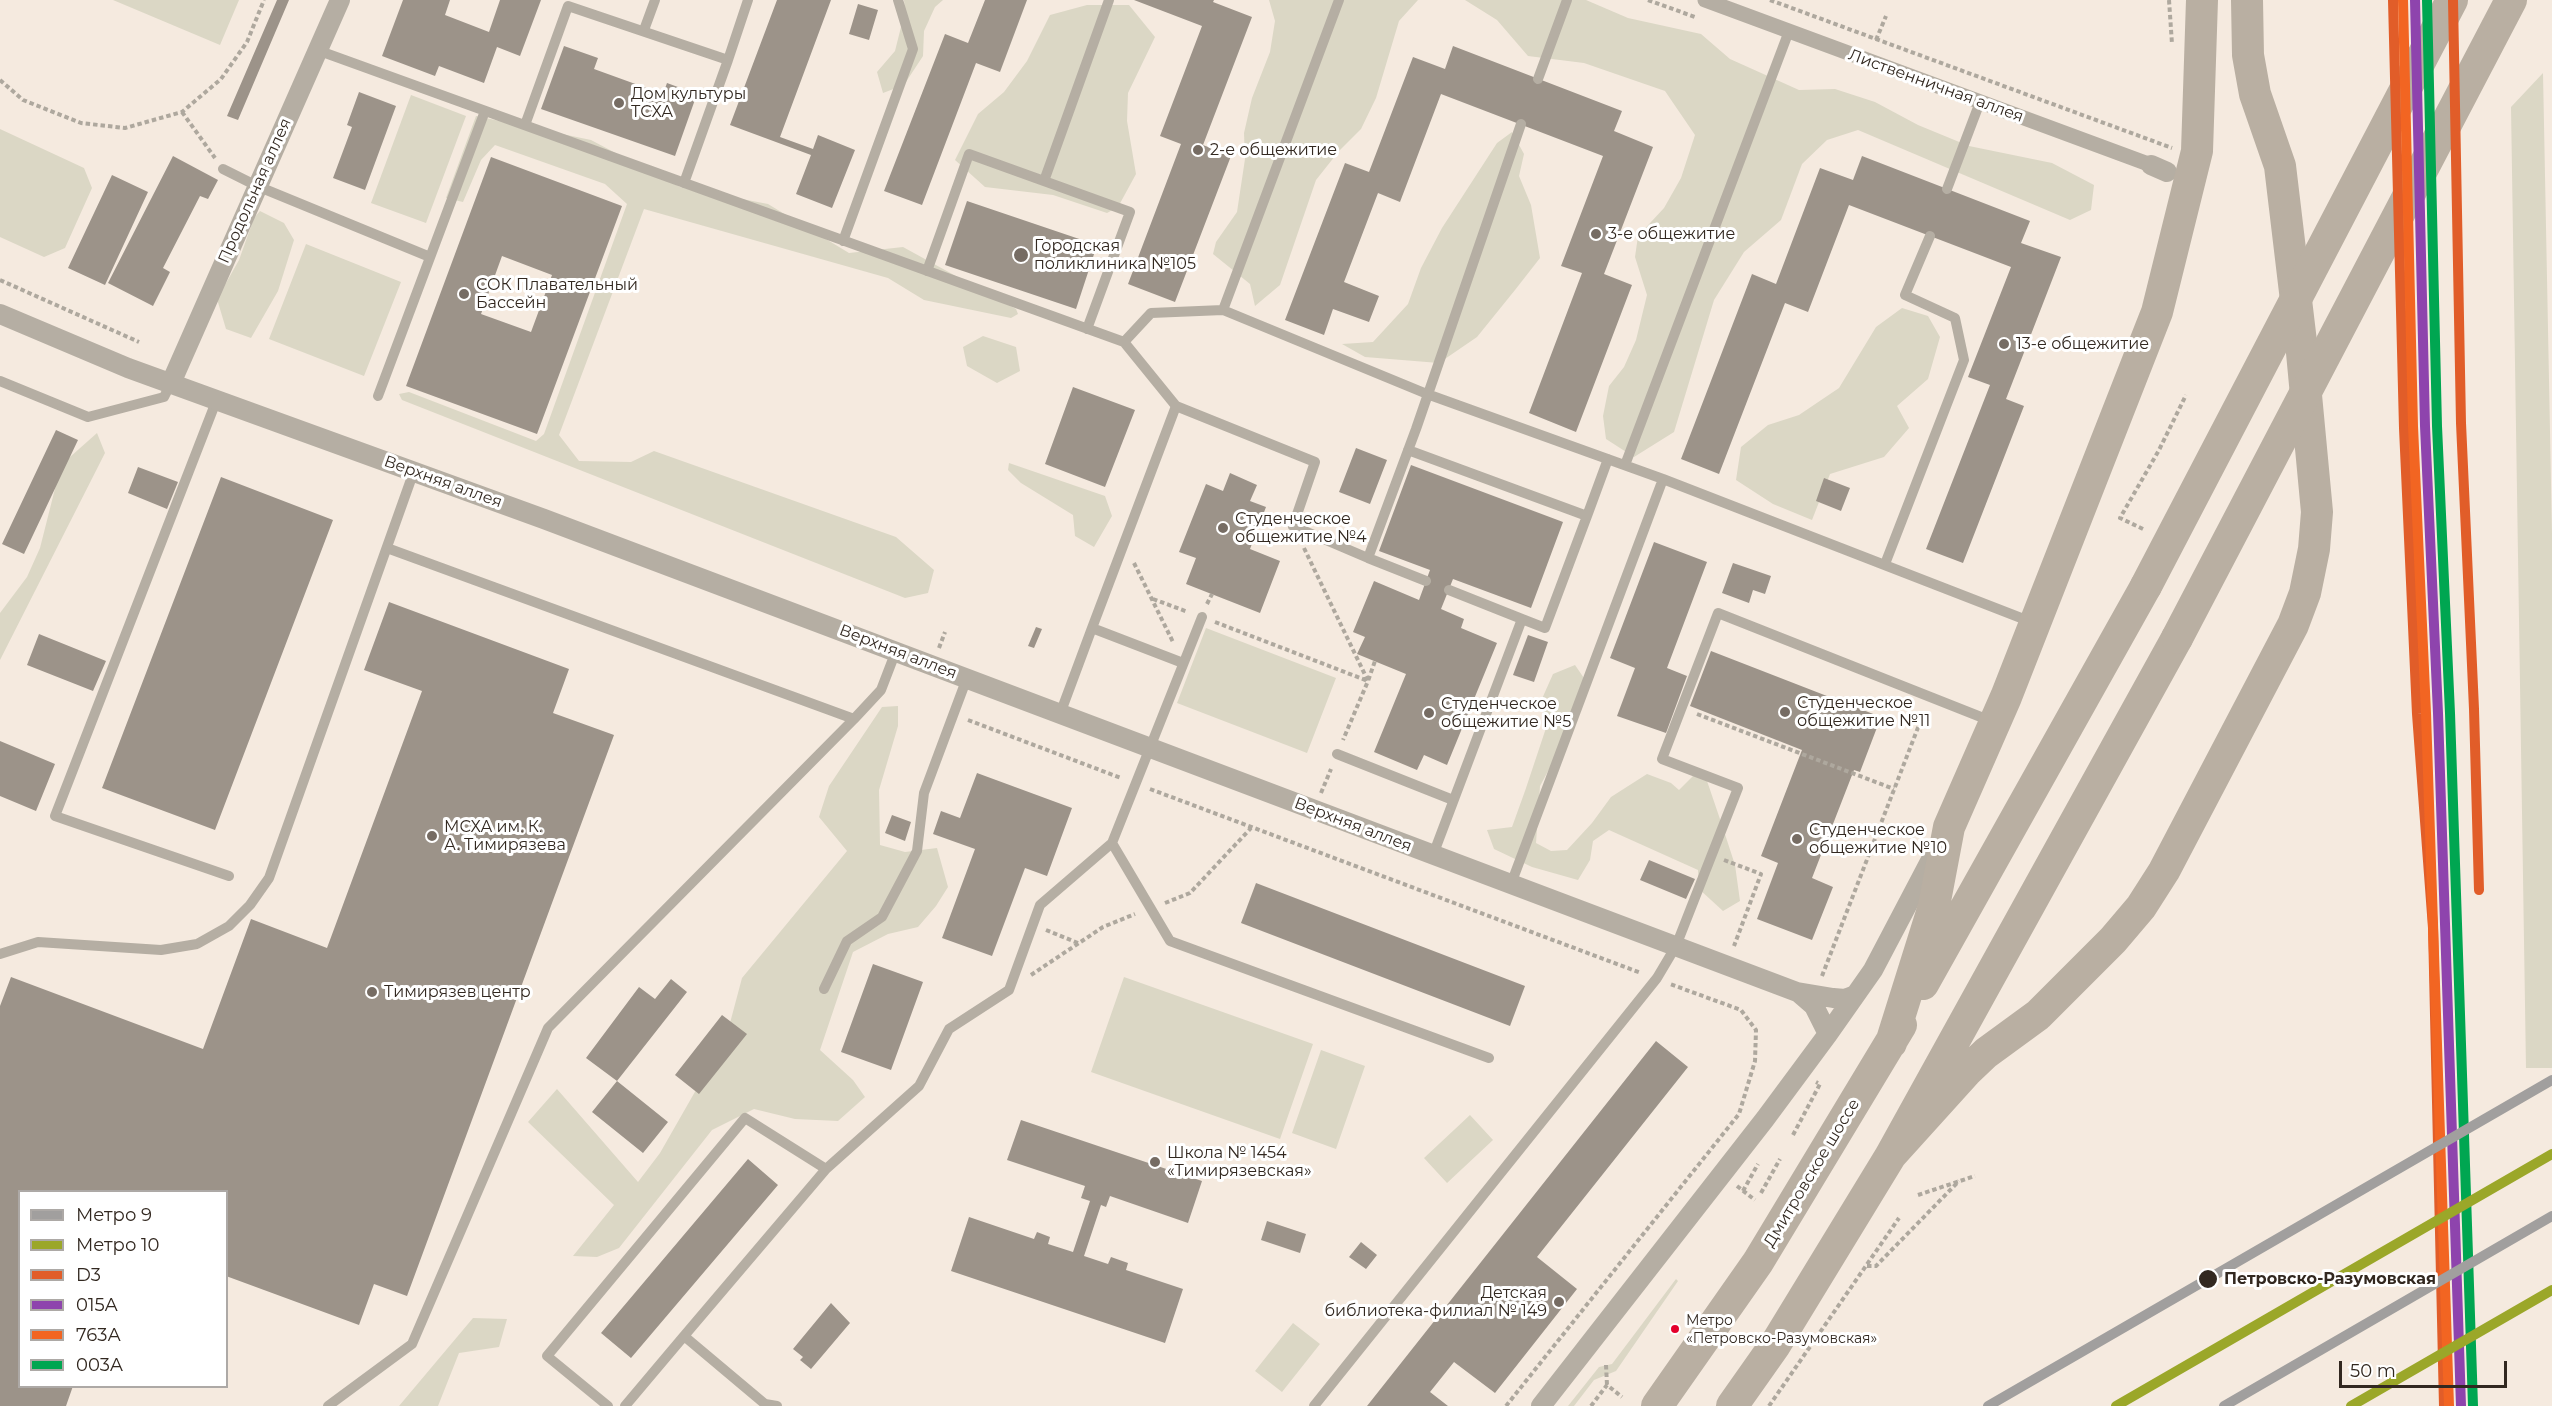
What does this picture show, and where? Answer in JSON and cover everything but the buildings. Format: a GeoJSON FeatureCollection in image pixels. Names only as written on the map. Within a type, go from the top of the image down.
{"type":"FeatureCollection","features":[{"type":"Feature","properties":{"kind":"main road"},"geometry":{"type":"LineString","coordinates":[[1891,1043],[1934,906],[1948,827],[2035,623],[2157,312],[2197,151],[2202,0]]}},
{"type":"Feature","properties":{"kind":"main road"},"geometry":{"type":"LineString","coordinates":[[1891,1155],[1966,1072],[1986,1053],[2038,1015],[2113,940],[2141,907],[2164,871],[2277,656],[2293,625],[2304,593],[2314,549],[2317,512],[2301,342],[2280,166],[2255,94],[2248,55],[2247,0]]}},
{"type":"Feature","properties":{"kind":"main road","name":"Дмитровское шоссе"},"geometry":{"type":"LineString","coordinates":[[1657,1406],[1758,1262],[1891,1043],[2146,586],[2452,0]]}},
{"type":"Feature","properties":{"kind":"main road"},"geometry":{"type":"LineString","coordinates":[[1732,1406],[1775,1345],[1891,1155],[2098,785],[2511,0]]}},
{"type":"Feature","properties":{"kind":"street","name":"Продольная аллея"},"geometry":{"type":"LineString","coordinates":[[171,383],[340,0]]}},
{"type":"Feature","properties":{"kind":"street","name":"Лиственничная аллея"},"geometry":{"type":"LineString","coordinates":[[1706,0],[2159,168]]}},
{"type":"Feature","properties":{"kind":"street","name":"Верхняя аллея"},"geometry":{"type":"LineString","coordinates":[[0,314],[171,383],[896,651],[1797,992],[1845,999],[1855,995]]}},
{"type":"Feature","properties":{"kind":"street"},"geometry":{"type":"LineString","coordinates":[[1541,1406],[1765,1119],[1873,970],[1948,827]]}},
{"type":"Feature","properties":{"kind":"street","name":"Верхняя аллея"},"geometry":{"type":"LineString","coordinates":[[1797,992],[1814,1006],[1828,1034]]}},
{"type":"Feature","properties":{"kind":"lane"},"geometry":{"type":"LineString","coordinates":[[644,30],[655,0]]}},
{"type":"Feature","properties":{"kind":"lane"},"geometry":{"type":"LineString","coordinates":[[684,183],[748,0]]}},
{"type":"Feature","properties":{"kind":"lane"},"geometry":{"type":"LineString","coordinates":[[843,241],[912,49],[898,0]]}},
{"type":"Feature","properties":{"kind":"lane"},"geometry":{"type":"LineString","coordinates":[[1044,181],[1109,0]]}},
{"type":"Feature","properties":{"kind":"lane"},"geometry":{"type":"LineString","coordinates":[[1223,310],[1340,0]]}},
{"type":"Feature","properties":{"kind":"lane"},"geometry":{"type":"LineString","coordinates":[[1538,79],[1567,0]]}},
{"type":"Feature","properties":{"kind":"lane"},"geometry":{"type":"LineString","coordinates":[[525,126],[568,6],[728,60]]}},
{"type":"Feature","properties":{"kind":"lane"},"geometry":{"type":"LineString","coordinates":[[1625,465],[1789,31]]}},
{"type":"Feature","properties":{"kind":"lane"},"geometry":{"type":"LineString","coordinates":[[317,50],[1124,342],[1176,406],[1315,462],[1293,526],[1426,581]]}},
{"type":"Feature","properties":{"kind":"lane"},"geometry":{"type":"LineString","coordinates":[[1947,189],[1980,102]]}},
{"type":"Feature","properties":{"kind":"lane"},"geometry":{"type":"LineString","coordinates":[[378,396],[485,111]]}},
{"type":"Feature","properties":{"kind":"lane"},"geometry":{"type":"LineString","coordinates":[[1368,558],[1408,450],[1521,124]]}},
{"type":"Feature","properties":{"kind":"lane"},"geometry":{"type":"LineString","coordinates":[[927,271],[969,154],[1130,212],[1087,329]]}},
{"type":"Feature","properties":{"kind":"lane"},"geometry":{"type":"LineString","coordinates":[[223,169],[258,186],[430,257]]}},
{"type":"Feature","properties":{"kind":"lane"},"geometry":{"type":"LineString","coordinates":[[1885,564],[1964,360],[1955,318],[1905,295],[1930,236]]}},
{"type":"Feature","properties":{"kind":"lane"},"geometry":{"type":"LineString","coordinates":[[1124,342],[1151,312],[1223,310],[1427,394],[1663,479],[2035,623]]}},
{"type":"Feature","properties":{"kind":"lane"},"geometry":{"type":"LineString","coordinates":[[0,381],[88,417],[164,397],[171,383]]}},
{"type":"Feature","properties":{"kind":"lane"},"geometry":{"type":"LineString","coordinates":[[217,399],[55,816],[228,876]]}},
{"type":"Feature","properties":{"kind":"lane"},"geometry":{"type":"LineString","coordinates":[[1060,714],[1176,406]]}},
{"type":"Feature","properties":{"kind":"lane"},"geometry":{"type":"LineString","coordinates":[[1408,450],[1587,516]]}},
{"type":"Feature","properties":{"kind":"lane"},"geometry":{"type":"LineString","coordinates":[[1449,590],[1545,628],[1608,459]]}},
{"type":"Feature","properties":{"kind":"lane"},"geometry":{"type":"LineString","coordinates":[[0,954],[38,942],[161,951],[188,946],[197,944],[229,926],[250,904],[269,878],[414,471]]}},
{"type":"Feature","properties":{"kind":"lane"},"geometry":{"type":"LineString","coordinates":[[1511,884],[1663,479]]}},
{"type":"Feature","properties":{"kind":"lane"},"geometry":{"type":"LineString","coordinates":[[387,548],[854,719]]}},
{"type":"Feature","properties":{"kind":"lane"},"geometry":{"type":"LineString","coordinates":[[1314,1406],[1657,978],[1676,946],[1738,788],[1662,759],[1718,613],[1931,695],[1994,722]]}},
{"type":"Feature","properties":{"kind":"lane"},"geometry":{"type":"LineString","coordinates":[[625,1406],[826,1169],[919,1086],[949,1029],[1010,990],[1040,905],[1112,843],[1202,617]]}},
{"type":"Feature","properties":{"kind":"lane"},"geometry":{"type":"LineString","coordinates":[[1433,855],[1522,619]]}},
{"type":"Feature","properties":{"kind":"lane"},"geometry":{"type":"LineString","coordinates":[[1092,628],[1183,663]]}},
{"type":"Feature","properties":{"kind":"lane"},"geometry":{"type":"LineString","coordinates":[[328,1406],[412,1344],[548,1028],[881,690],[896,651]]}},
{"type":"Feature","properties":{"kind":"lane"},"geometry":{"type":"LineString","coordinates":[[824,989],[847,941],[882,917],[917,851],[924,793],[967,678]]}},
{"type":"Feature","properties":{"kind":"lane"},"geometry":{"type":"LineString","coordinates":[[1337,754],[1453,800]]}},
{"type":"Feature","properties":{"kind":"lane"},"geometry":{"type":"LineString","coordinates":[[1112,843],[1170,941],[1490,1058]]}},
{"type":"Feature","properties":{"kind":"lane"},"geometry":{"type":"LineString","coordinates":[[608,1406],[547,1356],[745,1118],[826,1169]]}},
{"type":"Feature","properties":{"kind":"lane"},"geometry":{"type":"LineString","coordinates":[[684,1336],[765,1404],[777,1406]]}},
{"type":"Feature","properties":{"kind":"path"},"geometry":{"type":"LineString","coordinates":[[0,80],[23,100],[81,123],[125,128],[182,112],[221,79],[247,42],[264,0]]}},
{"type":"Feature","properties":{"kind":"path"},"geometry":{"type":"LineString","coordinates":[[1770,0],[2179,150]]}},
{"type":"Feature","properties":{"kind":"path"},"geometry":{"type":"LineString","coordinates":[[1869,61],[1886,16]]}},
{"type":"Feature","properties":{"kind":"path"},"geometry":{"type":"LineString","coordinates":[[182,112],[223,169]]}},
{"type":"Feature","properties":{"kind":"path"},"geometry":{"type":"LineString","coordinates":[[0,280],[139,342]]}},
{"type":"Feature","properties":{"kind":"path"},"geometry":{"type":"LineString","coordinates":[[2143,529],[2120,518],[2159,450],[2186,395]]}},
{"type":"Feature","properties":{"kind":"path"},"geometry":{"type":"LineString","coordinates":[[1293,526],[1368,681]]}},
{"type":"Feature","properties":{"kind":"path"},"geometry":{"type":"LineString","coordinates":[[1124,543],[1183,663]]}},
{"type":"Feature","properties":{"kind":"path"},"geometry":{"type":"LineString","coordinates":[[1153,599],[1368,681]]}},
{"type":"Feature","properties":{"kind":"path"},"geometry":{"type":"LineString","coordinates":[[938,651],[945,632]]}},
{"type":"Feature","properties":{"kind":"path"},"geometry":{"type":"LineString","coordinates":[[1314,810],[1375,661]]}},
{"type":"Feature","properties":{"kind":"path"},"geometry":{"type":"LineString","coordinates":[[1811,974],[1821,977],[1931,695]]}},
{"type":"Feature","properties":{"kind":"path"},"geometry":{"type":"LineString","coordinates":[[1682,708],[1894,789]]}},
{"type":"Feature","properties":{"kind":"path"},"geometry":{"type":"LineString","coordinates":[[954,714],[1741,1010],[1756,1030],[1755,1061],[1739,1114],[1506,1406]]}},
{"type":"Feature","properties":{"kind":"path"},"geometry":{"type":"LineString","coordinates":[[1712,856],[1761,874],[1734,946]]}},
{"type":"Feature","properties":{"kind":"path"},"geometry":{"type":"LineString","coordinates":[[1033,925],[1078,944]]}},
{"type":"Feature","properties":{"kind":"path"},"geometry":{"type":"LineString","coordinates":[[1793,1135],[1815,1094]]}},
{"type":"Feature","properties":{"kind":"path"},"geometry":{"type":"LineString","coordinates":[[1761,1193],[1780,1160]]}},
{"type":"Feature","properties":{"kind":"path"},"geometry":{"type":"LineString","coordinates":[[1918,1195],[1975,1176]]}},
{"type":"Feature","properties":{"kind":"path"},"geometry":{"type":"LineString","coordinates":[[1731,1181],[1755,1200]]}},
{"type":"Feature","properties":{"kind":"path"},"geometry":{"type":"LineString","coordinates":[[1866,1266],[1876,1266],[1959,1181]]}},
{"type":"Feature","properties":{"kind":"path"},"geometry":{"type":"LineString","coordinates":[[1769,1406],[1899,1218]]}},
{"type":"Feature","properties":{"kind":"path"},"geometry":{"type":"LineString","coordinates":[[1591,1406],[1607,1385],[1606,1365]]}},
{"type":"Feature","properties":{"kind":"path"},"geometry":{"type":"LineString","coordinates":[[1607,1385],[1622,1397]]}},
{"type":"Feature","properties":{"kind":"shaded area"},"geometry":{"type":"Polygon","coordinates":[[[113,0],[239,0],[220,45],[113,0]]]}},
{"type":"Feature","properties":{"kind":"shaded area"},"geometry":{"type":"Polygon","coordinates":[[[904,0],[943,0],[935,7],[924,31],[923,56],[904,85],[883,93],[877,72],[895,51],[905,11],[904,0]]]}},
{"type":"Feature","properties":{"kind":"shaded area"},"geometry":{"type":"Polygon","coordinates":[[[1269,0],[1418,0],[1399,21],[1376,98],[1361,129],[1339,151],[1316,180],[1280,285],[1255,306],[1250,284],[1213,254],[1216,242],[1237,212],[1245,159],[1244,133],[1252,98],[1270,52],[1275,21],[1269,0]]]}},
{"type":"Feature","properties":{"kind":"shaded area"},"geometry":{"type":"Polygon","coordinates":[[[1465,0],[1586,0],[1628,18],[1701,34],[1730,59],[1799,90],[1835,89],[1875,102],[1918,125],[1969,146],[2052,163],[2094,185],[2091,210],[2070,220],[1858,130],[1827,140],[1802,164],[1781,220],[1744,252],[1714,300],[1674,432],[1634,457],[1606,439],[1603,416],[1609,386],[1624,367],[1636,340],[1647,295],[1635,257],[1638,236],[1664,208],[1681,178],[1695,135],[1665,91],[1584,63],[1528,56],[1497,20],[1465,0]]]}},
{"type":"Feature","properties":{"kind":"shaded area"},"geometry":{"type":"Polygon","coordinates":[[[1087,5],[1129,5],[1155,37],[1128,93],[1127,121],[1136,174],[1118,207],[1107,213],[1053,195],[985,187],[955,160],[978,114],[1004,92],[1027,61],[1050,15],[1087,5]]]}},
{"type":"Feature","properties":{"kind":"shaded area"},"geometry":{"type":"Polygon","coordinates":[[[2543,73],[2552,534],[2552,1068],[2526,1068],[2511,107],[2543,73]]]}},
{"type":"Feature","properties":{"kind":"shaded area"},"geometry":{"type":"Polygon","coordinates":[[[411,95],[466,116],[426,223],[371,203],[411,95]]]}},
{"type":"Feature","properties":{"kind":"shaded area"},"geometry":{"type":"Polygon","coordinates":[[[476,116],[591,140],[680,187],[768,204],[849,253],[903,247],[1016,309],[1018,314],[1011,318],[924,300],[888,278],[644,209],[559,435],[579,461],[631,462],[654,451],[896,537],[934,570],[928,593],[905,598],[402,400],[399,394],[409,392],[536,441],[544,434],[627,204],[605,184],[495,145],[481,160],[463,202],[446,198],[476,116]]]}},
{"type":"Feature","properties":{"kind":"shaded area"},"geometry":{"type":"Polygon","coordinates":[[[0,129],[84,168],[92,188],[65,248],[44,257],[0,237],[0,129]]]}},
{"type":"Feature","properties":{"kind":"shaded area"},"geometry":{"type":"Polygon","coordinates":[[[1512,132],[1524,154],[1519,176],[1531,205],[1540,258],[1515,290],[1477,337],[1439,363],[1365,357],[1342,344],[1373,342],[1408,304],[1421,268],[1442,228],[1497,143],[1512,132]]]}},
{"type":"Feature","properties":{"kind":"shaded area"},"geometry":{"type":"Polygon","coordinates":[[[260,211],[284,223],[294,240],[278,291],[251,338],[226,329],[217,299],[239,260],[254,218],[260,211]]]}},
{"type":"Feature","properties":{"kind":"shaded area"},"geometry":{"type":"Polygon","coordinates":[[[306,244],[401,282],[364,376],[269,339],[306,244]]]}},
{"type":"Feature","properties":{"kind":"shaded area"},"geometry":{"type":"Polygon","coordinates":[[[1902,308],[1928,316],[1940,337],[1928,379],[1897,406],[1909,428],[1884,457],[1830,474],[1812,520],[1773,504],[1736,480],[1741,447],[1768,425],[1799,415],[1839,388],[1876,327],[1902,308]]]}},
{"type":"Feature","properties":{"kind":"shaded area"},"geometry":{"type":"Polygon","coordinates":[[[983,336],[1016,347],[1020,371],[997,383],[967,366],[963,347],[983,336]]]}},
{"type":"Feature","properties":{"kind":"shaded area"},"geometry":{"type":"Polygon","coordinates":[[[97,433],[105,453],[0,660],[0,613],[27,577],[40,548],[61,465],[97,433]]]}},
{"type":"Feature","properties":{"kind":"shaded area"},"geometry":{"type":"Polygon","coordinates":[[[1009,463],[1105,496],[1112,516],[1094,547],[1075,536],[1073,515],[1021,483],[1008,470],[1009,463]]]}},
{"type":"Feature","properties":{"kind":"shaded area"},"geometry":{"type":"Polygon","coordinates":[[[1206,628],[1336,678],[1307,753],[1177,703],[1206,628]]]}},
{"type":"Feature","properties":{"kind":"shaded area"},"geometry":{"type":"Polygon","coordinates":[[[1575,665],[1588,684],[1573,725],[1540,786],[1536,843],[1551,851],[1567,850],[1592,823],[1611,797],[1647,774],[1671,783],[1679,790],[1696,773],[1706,778],[1735,865],[1740,901],[1723,911],[1699,889],[1698,870],[1609,830],[1593,841],[1590,860],[1578,880],[1532,867],[1494,849],[1487,830],[1512,827],[1546,728],[1541,701],[1553,674],[1575,665]]]}},
{"type":"Feature","properties":{"kind":"shaded area"},"geometry":{"type":"Polygon","coordinates":[[[898,706],[898,726],[879,790],[880,845],[905,852],[937,848],[948,887],[918,927],[888,934],[853,952],[820,1050],[853,1080],[865,1097],[838,1121],[795,1119],[754,1109],[712,1130],[619,1248],[597,1257],[573,1256],[614,1205],[528,1122],[557,1089],[638,1182],[660,1153],[696,1090],[730,1023],[742,978],[847,851],[819,817],[829,786],[882,707],[898,706]]]}},
{"type":"Feature","properties":{"kind":"shaded area"},"geometry":{"type":"Polygon","coordinates":[[[1124,977],[1313,1044],[1280,1139],[1091,1072],[1124,977]]]}},
{"type":"Feature","properties":{"kind":"shaded area"},"geometry":{"type":"Polygon","coordinates":[[[1321,1050],[1365,1066],[1336,1149],[1292,1133],[1321,1050]]]}},
{"type":"Feature","properties":{"kind":"shaded area"},"geometry":{"type":"Polygon","coordinates":[[[1470,1115],[1493,1140],[1447,1183],[1424,1158],[1470,1115]]]}},
{"type":"Feature","properties":{"kind":"shaded area"},"geometry":{"type":"Polygon","coordinates":[[[1676,1279],[1678,1281],[1616,1371],[1594,1380],[1574,1406],[1568,1406],[1599,1367],[1612,1364],[1676,1279]]]}},
{"type":"Feature","properties":{"kind":"shaded area"},"geometry":{"type":"Polygon","coordinates":[[[473,1318],[507,1319],[499,1347],[459,1353],[438,1406],[399,1406],[473,1318]]]}},
{"type":"Feature","properties":{"kind":"shaded area"},"geometry":{"type":"Polygon","coordinates":[[[1293,1323],[1320,1344],[1282,1392],[1255,1371],[1293,1323]]]}},
{"type":"Feature","properties":{"kind":"metro line","name":"9"},"geometry":{"type":"LineString","coordinates":[[1988,1406],[2552,1080]]}},
{"type":"Feature","properties":{"kind":"metro line","name":"10"},"geometry":{"type":"LineString","coordinates":[[2116,1406],[2552,1154]]}},
{"type":"Feature","properties":{"kind":"metro line","name":"9"},"geometry":{"type":"LineString","coordinates":[[2224,1406],[2552,1216]]}},
{"type":"Feature","properties":{"kind":"metro line","name":"10"},"geometry":{"type":"LineString","coordinates":[[2351,1406],[2552,1290]]}},
{"type":"Feature","properties":{"kind":"transit line","name":"D3"},"geometry":{"type":"LineString","coordinates":[[2393,0],[2404,428],[2417,714],[2433,928],[2444,1406]]}},
{"type":"Feature","properties":{"kind":"transit line","name":"763А"},"geometry":{"type":"LineString","coordinates":[[2403,0],[2413,426],[2426,713],[2449,1406]]}},
{"type":"Feature","properties":{"kind":"transit line","name":"015А"},"geometry":{"type":"LineString","coordinates":[[2415,0],[2425,426],[2438,713],[2461,1406]]}},
{"type":"Feature","properties":{"kind":"transit line","name":"003А"},"geometry":{"type":"LineString","coordinates":[[2427,0],[2437,426],[2450,713],[2473,1406]]}},
{"type":"Feature","properties":{"kind":"transit line","name":"D3"},"geometry":{"type":"LineString","coordinates":[[2453,0],[2461,423],[2474,709],[2479,890]]}},
{"type":"Feature","properties":{"kind":"place","name":"Дом культуры ТСХА"},"geometry":{"type":"Point","coordinates":[619,103]}},
{"type":"Feature","properties":{"kind":"place","name":"2-е общежитие"},"geometry":{"type":"Point","coordinates":[1198,150]}},
{"type":"Feature","properties":{"kind":"place","name":"3-е общежитие"},"geometry":{"type":"Point","coordinates":[1596,234]}},
{"type":"Feature","properties":{"kind":"place","name":"Городская поликлиника №105"},"geometry":{"type":"Point","coordinates":[1021,255]}},
{"type":"Feature","properties":{"kind":"place","name":"СОК Плавательный Бассейн"},"geometry":{"type":"Point","coordinates":[464,294]}},
{"type":"Feature","properties":{"kind":"place","name":"13-е общежитие"},"geometry":{"type":"Point","coordinates":[2004,344]}},
{"type":"Feature","properties":{"kind":"place","name":"Студенческое общежитие №4"},"geometry":{"type":"Point","coordinates":[1223,528]}},
{"type":"Feature","properties":{"kind":"place","name":"Студенческое общежитие №11"},"geometry":{"type":"Point","coordinates":[1785,712]}},
{"type":"Feature","properties":{"kind":"place","name":"Студенческое общежитие №5"},"geometry":{"type":"Point","coordinates":[1429,713]}},
{"type":"Feature","properties":{"kind":"place","name":"МСХА им. К. А. Тимирязева"},"geometry":{"type":"Point","coordinates":[432,836]}},
{"type":"Feature","properties":{"kind":"place","name":"Студенческое общежитие №10"},"geometry":{"type":"Point","coordinates":[1797,839]}},
{"type":"Feature","properties":{"kind":"place","name":"Тимирязев центр"},"geometry":{"type":"Point","coordinates":[372,992]}},
{"type":"Feature","properties":{"kind":"place","name":"Школа № 1454 «Тимирязевская»"},"geometry":{"type":"Point","coordinates":[1155,1162]}},
{"type":"Feature","properties":{"kind":"place","name":"Петровско-Разумовская"},"geometry":{"type":"Point","coordinates":[2208,1279]}},
{"type":"Feature","properties":{"kind":"place","name":"Детская библиотека-филиал № 149"},"geometry":{"type":"Point","coordinates":[1559,1302]}},
{"type":"Feature","properties":{"kind":"place","name":"Метро «Петровско-Разумовская»"},"geometry":{"type":"Point","coordinates":[1675,1329]}}]}
